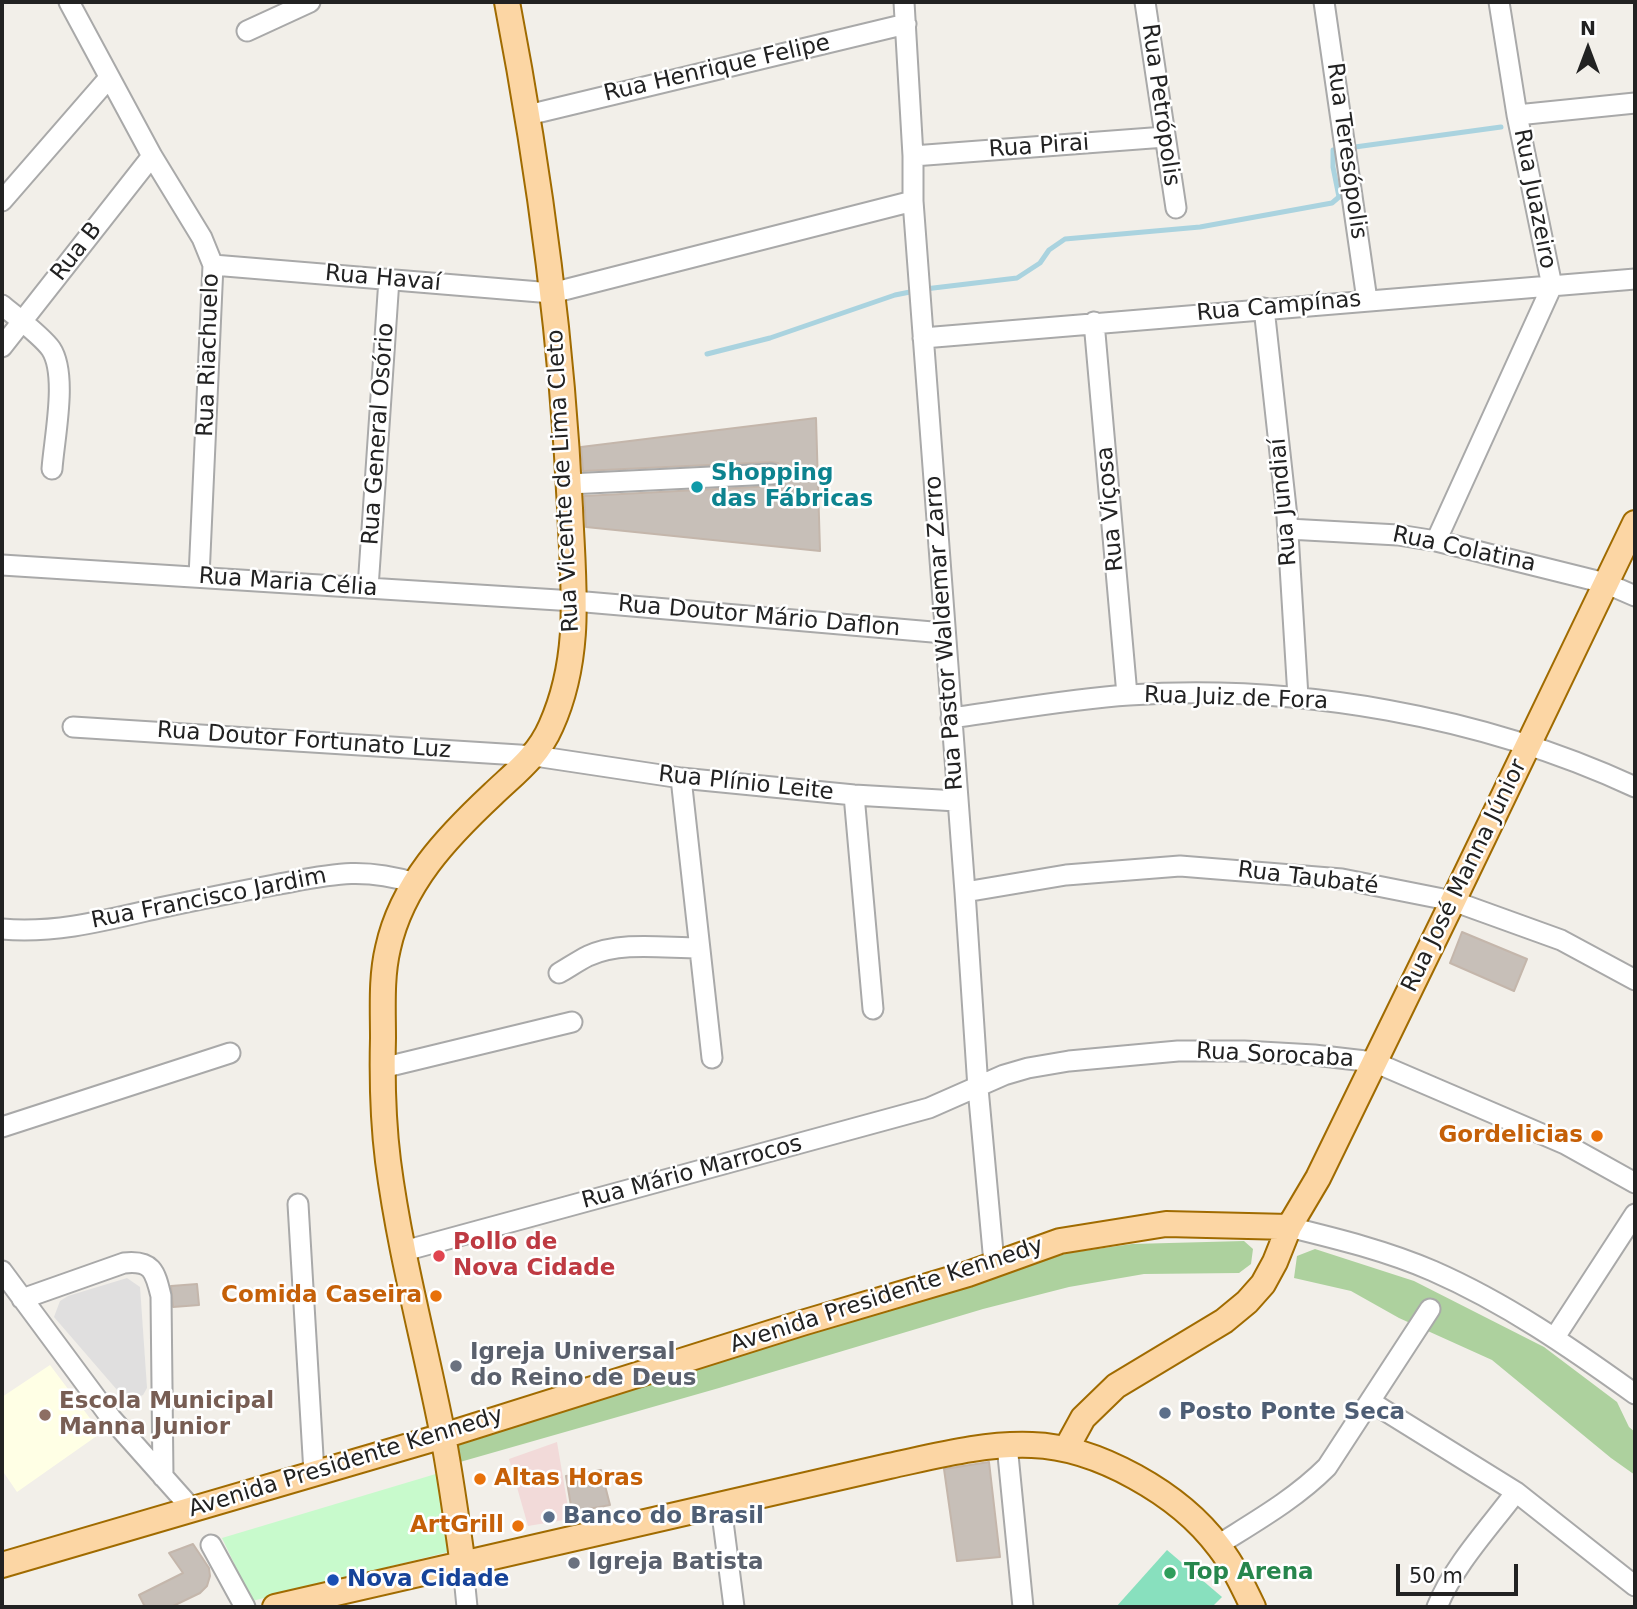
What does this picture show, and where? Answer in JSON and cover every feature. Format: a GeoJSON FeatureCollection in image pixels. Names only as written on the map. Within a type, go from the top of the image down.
{"type":"FeatureCollection","features":[{"type":"Feature","properties":{"kind":"main road","name":"Rua Vicente de Lima Cleto"},"geometry":{"type":"LineString","coordinates":[[463,1566],[443,1436],[387,1156],[382,1068],[384,975],[388,946],[400,913],[430,859],[464,822],[535,756],[550,730],[569,675],[574,638],[569,484],[552,293],[528,114],[507,2]]}},
{"type":"Feature","properties":{"kind":"main road","name":"Rua José Manna Júnior"},"geometry":{"type":"LineString","coordinates":[[1066,1448],[1083,1418],[1116,1386],[1224,1321],[1263,1284],[1289,1227],[1318,1178],[1635,523]]}},
{"type":"Feature","properties":{"kind":"main road","name":"Avenida Presidente Kennedy"},"geometry":{"type":"LineString","coordinates":[[2,1565],[443,1436],[802,1323],[968,1274],[1060,1241],[1166,1224],[1289,1227]]}},
{"type":"Feature","properties":{"kind":"main road"},"geometry":{"type":"LineString","coordinates":[[275,1607],[323,1602],[463,1566],[902,1463],[1007,1445],[1066,1448],[1102,1460],[1142,1480],[1184,1511],[1218,1545],[1238,1576],[1252,1607]]}},
{"type":"Feature","properties":{"kind":"street","name":"Rua Riachuelo"},"geometry":{"type":"LineString","coordinates":[[69,2],[108,79],[202,238],[214,265],[199,577]]}},
{"type":"Feature","properties":{"kind":"street"},"geometry":{"type":"LineString","coordinates":[[247,31],[310,2]]}},
{"type":"Feature","properties":{"kind":"street","name":"Rua Pastor Waldemar Zarro"},"geometry":{"type":"LineString","coordinates":[[904,2],[913,201],[978,1088],[994,1263]]}},
{"type":"Feature","properties":{"kind":"street","name":"Rua Petrópolis"},"geometry":{"type":"LineString","coordinates":[[1145,2],[1176,208]]}},
{"type":"Feature","properties":{"kind":"street","name":"Rua Teresópolis"},"geometry":{"type":"LineString","coordinates":[[1324,2],[1367,300]]}},
{"type":"Feature","properties":{"kind":"street","name":"Rua Juazeiro"},"geometry":{"type":"LineString","coordinates":[[1436,541],[1552,286],[1517,115],[1499,2]]}},
{"type":"Feature","properties":{"kind":"street","name":"Rua Henrique Felipe"},"geometry":{"type":"LineString","coordinates":[[528,114],[906,24]]}},
{"type":"Feature","properties":{"kind":"street"},"geometry":{"type":"LineString","coordinates":[[2,201],[108,79]]}},
{"type":"Feature","properties":{"kind":"street"},"geometry":{"type":"LineString","coordinates":[[1517,115],[1635,103]]}},
{"type":"Feature","properties":{"kind":"street","name":"Rua Pirai"},"geometry":{"type":"LineString","coordinates":[[913,156],[1166,137]]}},
{"type":"Feature","properties":{"kind":"street","name":"Rua B"},"geometry":{"type":"LineString","coordinates":[[2,348],[152,156]]}},
{"type":"Feature","properties":{"kind":"street","name":"Rua Havaí"},"geometry":{"type":"LineString","coordinates":[[214,265],[552,293],[913,201]]}},
{"type":"Feature","properties":{"kind":"street","name":"Rua General Osório"},"geometry":{"type":"LineString","coordinates":[[368,588],[389,279]]}},
{"type":"Feature","properties":{"kind":"street","name":"Rua Campínas"},"geometry":{"type":"LineString","coordinates":[[923,338],[1635,279]]}},
{"type":"Feature","properties":{"kind":"street"},"geometry":{"type":"LineString","coordinates":[[2,305],[50,348],[58,370],[59,389],[52,469]]}},
{"type":"Feature","properties":{"kind":"street","name":"Rua Jundiaí"},"geometry":{"type":"LineString","coordinates":[[1264,308],[1288,529],[1298,697]]}},
{"type":"Feature","properties":{"kind":"street","name":"Rua Viçosa"},"geometry":{"type":"LineString","coordinates":[[1094,322],[1127,695]]}},
{"type":"Feature","properties":{"kind":"street"},"geometry":{"type":"LineString","coordinates":[[569,484],[772,474]]}},
{"type":"Feature","properties":{"kind":"street","name":"Rua Colatina"},"geometry":{"type":"LineString","coordinates":[[1288,529],[1398,535],[1436,541],[1605,583],[1635,596]]}},
{"type":"Feature","properties":{"kind":"street","name":"Rua Maria Célia"},"geometry":{"type":"LineString","coordinates":[[2,565],[574,601]]}},
{"type":"Feature","properties":{"kind":"street","name":"Rua Doutor Mário Daflon"},"geometry":{"type":"LineString","coordinates":[[574,601],[944,633]]}},
{"type":"Feature","properties":{"kind":"street","name":"Rua Juiz de Fora"},"geometry":{"type":"LineString","coordinates":[[951,718],[1127,695],[1181,693],[1298,697],[1412,715],[1528,745],[1635,787]]}},
{"type":"Feature","properties":{"kind":"street","name":"Rua Doutor Fortunato Luz"},"geometry":{"type":"LineString","coordinates":[[73,727],[535,756]]}},
{"type":"Feature","properties":{"kind":"street","name":"Rua Plínio Leite"},"geometry":{"type":"LineString","coordinates":[[535,756],[681,778],[854,795],[957,801]]}},
{"type":"Feature","properties":{"kind":"street"},"geometry":{"type":"LineString","coordinates":[[681,778],[712,1058]]}},
{"type":"Feature","properties":{"kind":"street"},"geometry":{"type":"LineString","coordinates":[[854,795],[873,1009]]}},
{"type":"Feature","properties":{"kind":"street","name":"Rua Taubaté"},"geometry":{"type":"LineString","coordinates":[[965,892],[1066,875],[1180,866],[1342,879],[1453,901],[1561,940],[1635,980]]}},
{"type":"Feature","properties":{"kind":"street","name":"Rua Francisco Jardim"},"geometry":{"type":"LineString","coordinates":[[2,929],[59,929],[203,898],[337,874],[371,872],[415,883]]}},
{"type":"Feature","properties":{"kind":"street"},"geometry":{"type":"LineString","coordinates":[[559,973],[589,956],[626,947],[699,948]]}},
{"type":"Feature","properties":{"kind":"street"},"geometry":{"type":"LineString","coordinates":[[382,1068],[572,1022]]}},
{"type":"Feature","properties":{"kind":"street","name":"Rua Sorocaba"},"geometry":{"type":"LineString","coordinates":[[978,1088],[1004,1075],[1028,1068],[1083,1059],[1178,1051],[1244,1051],[1374,1062],[1565,1144],[1635,1183]]}},
{"type":"Feature","properties":{"kind":"street"},"geometry":{"type":"LineString","coordinates":[[2,1127],[230,1053]]}},
{"type":"Feature","properties":{"kind":"street","name":"Rua Mário Marrocos"},"geometry":{"type":"LineString","coordinates":[[404,1251],[929,1108],[978,1088]]}},
{"type":"Feature","properties":{"kind":"street"},"geometry":{"type":"LineString","coordinates":[[298,1205],[314,1473]]}},
{"type":"Feature","properties":{"kind":"street"},"geometry":{"type":"LineString","coordinates":[[1555,1337],[1635,1214]]}},
{"type":"Feature","properties":{"kind":"street","name":"Avenida Presidente Kennedy"},"geometry":{"type":"LineString","coordinates":[[1289,1227],[1366,1247],[1431,1270],[1467,1287],[1555,1337],[1635,1394]]}},
{"type":"Feature","properties":{"kind":"street"},"geometry":{"type":"LineString","coordinates":[[22,1299],[124,1263],[140,1261],[151,1267],[161,1296],[163,1477]]}},
{"type":"Feature","properties":{"kind":"street"},"geometry":{"type":"LineString","coordinates":[[2,1271],[98,1402],[192,1509]]}},
{"type":"Feature","properties":{"kind":"street"},"geometry":{"type":"LineString","coordinates":[[1218,1545],[1308,1486],[1327,1467],[1430,1309]]}},
{"type":"Feature","properties":{"kind":"street"},"geometry":{"type":"LineString","coordinates":[[1371,1402],[1516,1492],[1635,1586]]}},
{"type":"Feature","properties":{"kind":"street"},"geometry":{"type":"LineString","coordinates":[[1007,1445],[1023,1607]]}},
{"type":"Feature","properties":{"kind":"street"},"geometry":{"type":"LineString","coordinates":[[1437,1607],[1463,1562],[1516,1492]]}},
{"type":"Feature","properties":{"kind":"street"},"geometry":{"type":"LineString","coordinates":[[721,1506],[734,1607]]}},
{"type":"Feature","properties":{"kind":"street"},"geometry":{"type":"LineString","coordinates":[[211,1545],[245,1607]]}},
{"type":"Feature","properties":{"kind":"street"},"geometry":{"type":"LineString","coordinates":[[463,1566],[467,1607]]}},
{"type":"Feature","properties":{"kind":"shaded area"},"geometry":{"type":"Polygon","coordinates":[[[127,1278],[140,1287],[147,1388],[143,1395],[133,1399],[124,1398],[54,1317],[60,1301],[68,1296],[127,1278]]]}},
{"type":"Feature","properties":{"kind":"shaded area","name":"Escola Municipal Manna Junior"},"geometry":{"type":"Polygon","coordinates":[[[50,1365],[101,1433],[17,1492],[2,1470],[2,1397],[50,1365]]]}},
{"type":"Feature","properties":{"kind":"shaded area"},"geometry":{"type":"Polygon","coordinates":[[[557,1442],[570,1519],[528,1526],[509,1459],[557,1442]]]}},
{"type":"Feature","properties":{"kind":"green space"},"geometry":{"type":"Polygon","coordinates":[[[1244,1241],[1253,1249],[1251,1264],[1239,1273],[1144,1274],[1069,1287],[983,1309],[460,1462],[453,1438],[865,1317],[1068,1253],[1132,1244],[1244,1241]]]}},
{"type":"Feature","properties":{"kind":"green space"},"geometry":{"type":"Polygon","coordinates":[[[1315,1249],[1414,1281],[1544,1347],[1617,1402],[1629,1427],[1635,1432],[1635,1475],[1492,1360],[1399,1318],[1351,1291],[1294,1278],[1297,1256],[1315,1249]]]}},
{"type":"Feature","properties":{"kind":"green space"},"geometry":{"type":"Polygon","coordinates":[[[439,1473],[456,1550],[252,1601],[222,1538],[439,1473]]]}},
{"type":"Feature","properties":{"kind":"green space","name":"Top Arena"},"geometry":{"type":"Polygon","coordinates":[[[1167,1550],[1222,1597],[1212,1607],[1116,1607],[1167,1550]]]}},
{"type":"Feature","properties":{"kind":"building","name":"Shopping das Fábricas"},"geometry":{"type":"Polygon","coordinates":[[[816,418],[820,551],[586,527],[584,496],[773,486],[783,480],[784,473],[778,463],[771,462],[583,471],[581,447],[816,418]]]}},
{"type":"Feature","properties":{"kind":"building"},"geometry":{"type":"Polygon","coordinates":[[[1462,932],[1527,959],[1514,991],[1450,963],[1462,932]]]}},
{"type":"Feature","properties":{"kind":"building"},"geometry":{"type":"Polygon","coordinates":[[[197,1284],[199,1305],[173,1307],[171,1286],[197,1284]]]}},
{"type":"Feature","properties":{"kind":"building"},"geometry":{"type":"Polygon","coordinates":[[[989,1462],[1000,1557],[957,1561],[944,1469],[989,1462]]]}},
{"type":"Feature","properties":{"kind":"building"},"geometry":{"type":"Polygon","coordinates":[[[601,1470],[610,1505],[572,1512],[566,1476],[601,1470]]]}},
{"type":"Feature","properties":{"kind":"building"},"geometry":{"type":"Polygon","coordinates":[[[193,1544],[209,1568],[207,1586],[200,1593],[171,1607],[145,1607],[139,1595],[183,1573],[169,1553],[193,1544]]]}},
{"type":"Feature","properties":{"kind":"waterway"},"geometry":{"type":"LineString","coordinates":[[925,289],[1017,278],[1040,263],[1049,250],[1065,239],[1200,227],[1332,203],[1339,197],[1333,167],[1333,150],[1501,127]]}},
{"type":"Feature","properties":{"kind":"waterway"},"geometry":{"type":"LineString","coordinates":[[707,354],[770,338],[895,295],[915,291]]}},
{"type":"Feature","properties":{"kind":"place","name":"Shopping das Fábricas"},"geometry":{"type":"Point","coordinates":[697,487]}},
{"type":"Feature","properties":{"kind":"place","name":"Gordelicias"},"geometry":{"type":"Point","coordinates":[1597,1136]}},
{"type":"Feature","properties":{"kind":"place","name":"Pollo de Nova Cidade"},"geometry":{"type":"Point","coordinates":[439,1256]}},
{"type":"Feature","properties":{"kind":"place","name":"Comida Caseira"},"geometry":{"type":"Point","coordinates":[436,1296]}},
{"type":"Feature","properties":{"kind":"place","name":"Igreja Universal do Reino de Deus"},"geometry":{"type":"Point","coordinates":[456,1366]}},
{"type":"Feature","properties":{"kind":"place","name":"Posto Ponte Seca"},"geometry":{"type":"Point","coordinates":[1165,1413]}},
{"type":"Feature","properties":{"kind":"place","name":"Escola Municipal Manna Junior"},"geometry":{"type":"Point","coordinates":[45,1415]}},
{"type":"Feature","properties":{"kind":"place","name":"Altas Horas"},"geometry":{"type":"Point","coordinates":[480,1479]}},
{"type":"Feature","properties":{"kind":"place","name":"Banco do Brasil"},"geometry":{"type":"Point","coordinates":[549,1517]}},
{"type":"Feature","properties":{"kind":"place","name":"ArtGrill"},"geometry":{"type":"Point","coordinates":[518,1526]}},
{"type":"Feature","properties":{"kind":"place","name":"Igreja Batista"},"geometry":{"type":"Point","coordinates":[574,1563]}},
{"type":"Feature","properties":{"kind":"place","name":"Top Arena"},"geometry":{"type":"Point","coordinates":[1170,1573]}},
{"type":"Feature","properties":{"kind":"place","name":"Nova Cidade"},"geometry":{"type":"Point","coordinates":[333,1580]}}]}
